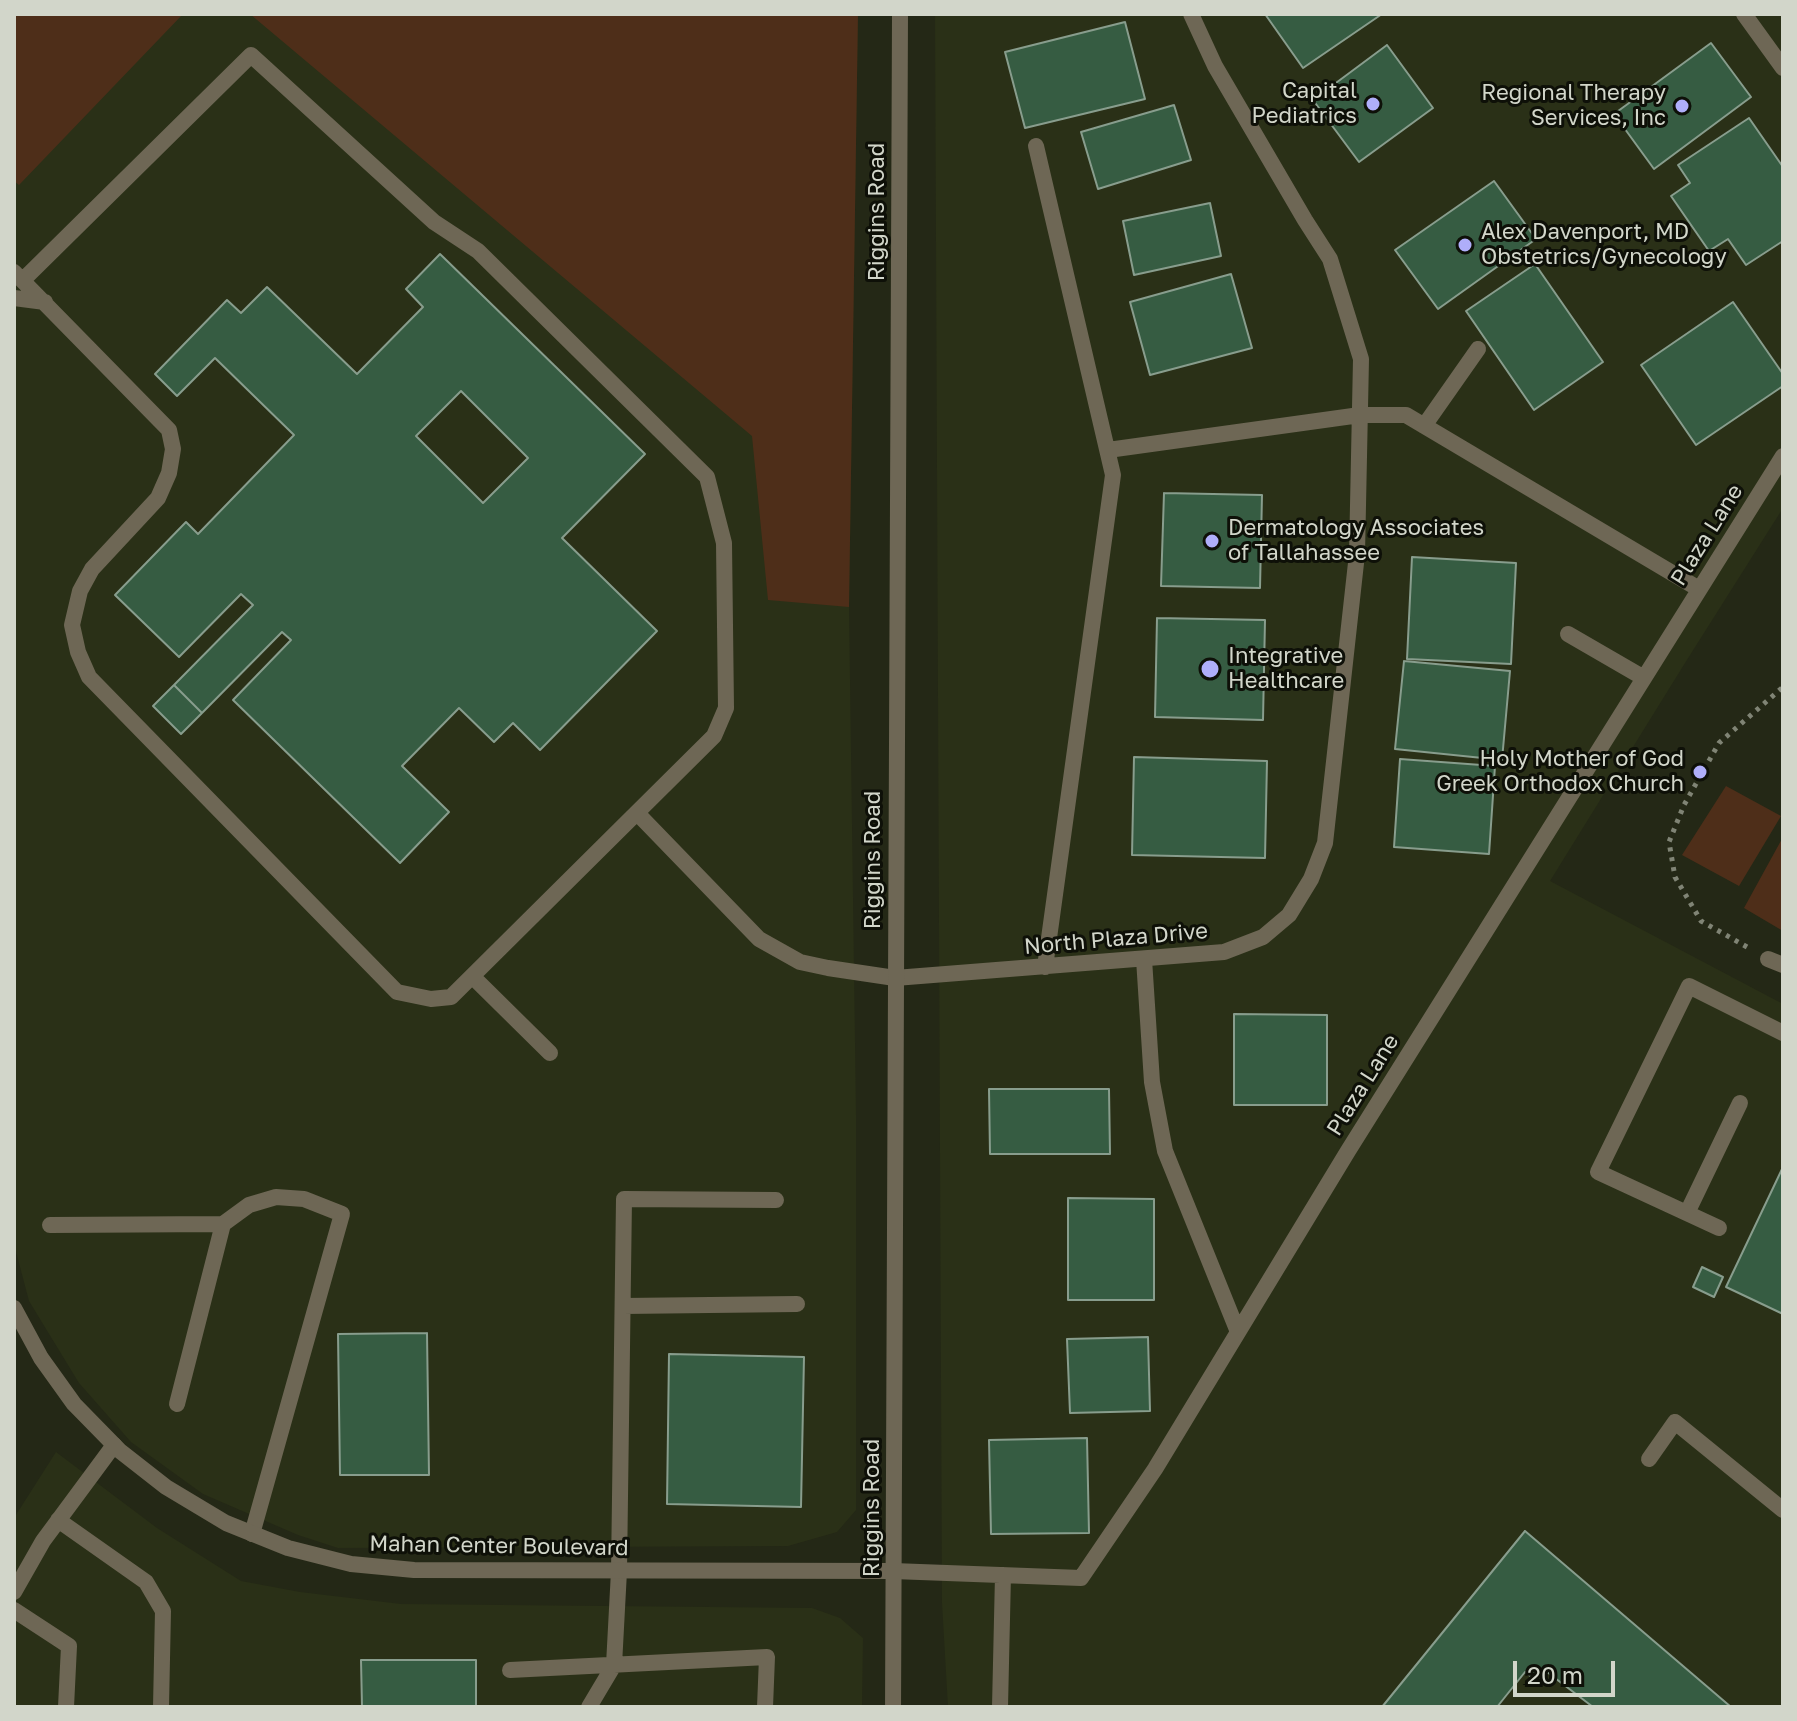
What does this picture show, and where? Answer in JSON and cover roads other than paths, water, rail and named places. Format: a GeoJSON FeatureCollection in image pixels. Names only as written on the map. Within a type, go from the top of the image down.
{"type":"FeatureCollection","features":[{"type":"Feature","properties":{"kind":"street","name":"Riggins Road"},"geometry":{"type":"LineString","coordinates":[[893,1707],[900,14]]}},
{"type":"Feature","properties":{"kind":"street","name":"North Plaza Drive"},"geometry":{"type":"LineString","coordinates":[[637,813],[759,939],[800,962],[895,978],[1224,952],[1263,937],[1289,915],[1311,879],[1325,843],[1357,554],[1361,359],[1330,259],[1215,66],[1191,14]]}},
{"type":"Feature","properties":{"kind":"street"},"geometry":{"type":"LineString","coordinates":[[1744,14],[1783,68]]}},
{"type":"Feature","properties":{"kind":"street"},"geometry":{"type":"LineString","coordinates":[[251,55],[434,222],[478,251],[707,477],[724,543],[726,708],[714,736],[451,997],[431,999],[397,992],[89,677],[78,652],[72,625],[80,591],[92,569],[158,498],[169,473],[173,449],[169,430],[45,302],[18,275],[251,55]]}},
{"type":"Feature","properties":{"kind":"street"},"geometry":{"type":"LineString","coordinates":[[1036,146],[1113,475],[1045,967]]}},
{"type":"Feature","properties":{"kind":"street"},"geometry":{"type":"LineString","coordinates":[[14,298],[45,302]]}},
{"type":"Feature","properties":{"kind":"street"},"geometry":{"type":"LineString","coordinates":[[1424,426],[1478,349]]}},
{"type":"Feature","properties":{"kind":"street"},"geometry":{"type":"LineString","coordinates":[[1108,450],[1360,415],[1406,415],[1699,589]]}},
{"type":"Feature","properties":{"kind":"street","name":"Plaza Lane"},"geometry":{"type":"LineString","coordinates":[[893,1571],[1081,1578],[1155,1469],[1348,1151],[1783,456]]}},
{"type":"Feature","properties":{"kind":"street"},"geometry":{"type":"LineString","coordinates":[[1568,634],[1644,678]]}},
{"type":"Feature","properties":{"kind":"street"},"geometry":{"type":"LineString","coordinates":[[1144,959],[1152,1082],[1165,1151],[1238,1332]]}},
{"type":"Feature","properties":{"kind":"street"},"geometry":{"type":"LineString","coordinates":[[472,976],[550,1053]]}},
{"type":"Feature","properties":{"kind":"street"},"geometry":{"type":"LineString","coordinates":[[1719,1228],[1598,1172],[1689,986],[1783,1033]]}},
{"type":"Feature","properties":{"kind":"street"},"geometry":{"type":"LineString","coordinates":[[1687,1213],[1740,1103]]}},
{"type":"Feature","properties":{"kind":"street"},"geometry":{"type":"LineString","coordinates":[[50,1225],[223,1224],[249,1205],[276,1197],[304,1199],[342,1214],[252,1534]]}},
{"type":"Feature","properties":{"kind":"street"},"geometry":{"type":"LineString","coordinates":[[589,1707],[614,1665],[619,1571],[624,1199],[776,1200]]}},
{"type":"Feature","properties":{"kind":"street"},"geometry":{"type":"LineString","coordinates":[[177,1404],[223,1224]]}},
{"type":"Feature","properties":{"kind":"street"},"geometry":{"type":"LineString","coordinates":[[623,1306],[797,1304]]}},
{"type":"Feature","properties":{"kind":"street","name":"Mahan Center Boulevard"},"geometry":{"type":"LineString","coordinates":[[14,1308],[49,1370],[74,1404],[114,1445],[166,1487],[226,1523],[288,1548],[351,1564],[414,1570],[893,1571]]}},
{"type":"Feature","properties":{"kind":"street"},"geometry":{"type":"LineString","coordinates":[[1649,1459],[1675,1422],[1783,1510]]}},
{"type":"Feature","properties":{"kind":"street"},"geometry":{"type":"LineString","coordinates":[[14,1592],[58,1520],[114,1445]]}},
{"type":"Feature","properties":{"kind":"street"},"geometry":{"type":"LineString","coordinates":[[58,1520],[146,1582],[163,1611],[161,1707]]}},
{"type":"Feature","properties":{"kind":"street"},"geometry":{"type":"LineString","coordinates":[[1000,1707],[1003,1575]]}},
{"type":"Feature","properties":{"kind":"street"},"geometry":{"type":"LineString","coordinates":[[14,1610],[69,1646],[66,1707]]}},
{"type":"Feature","properties":{"kind":"street"},"geometry":{"type":"LineString","coordinates":[[510,1670],[767,1657],[765,1707]]}},
{"type":"Feature","properties":{"kind":"place","name":"Capital Pediatrics"},"geometry":{"type":"Point","coordinates":[1373,104]}},
{"type":"Feature","properties":{"kind":"place","name":"Regional Therapy Services, Inc"},"geometry":{"type":"Point","coordinates":[1682,106]}},
{"type":"Feature","properties":{"kind":"place","name":"Alex Davenport, MD Obstetrics/Gynecology"},"geometry":{"type":"Point","coordinates":[1465,245]}},
{"type":"Feature","properties":{"kind":"place","name":"Dermatology Associates of Tallahassee"},"geometry":{"type":"Point","coordinates":[1212,541]}},
{"type":"Feature","properties":{"kind":"place","name":"Integrative Healthcare"},"geometry":{"type":"Point","coordinates":[1210,669]}},
{"type":"Feature","properties":{"kind":"place","name":"Holy Mother of God Greek Orthodox Church"},"geometry":{"type":"Point","coordinates":[1700,772]}}]}
